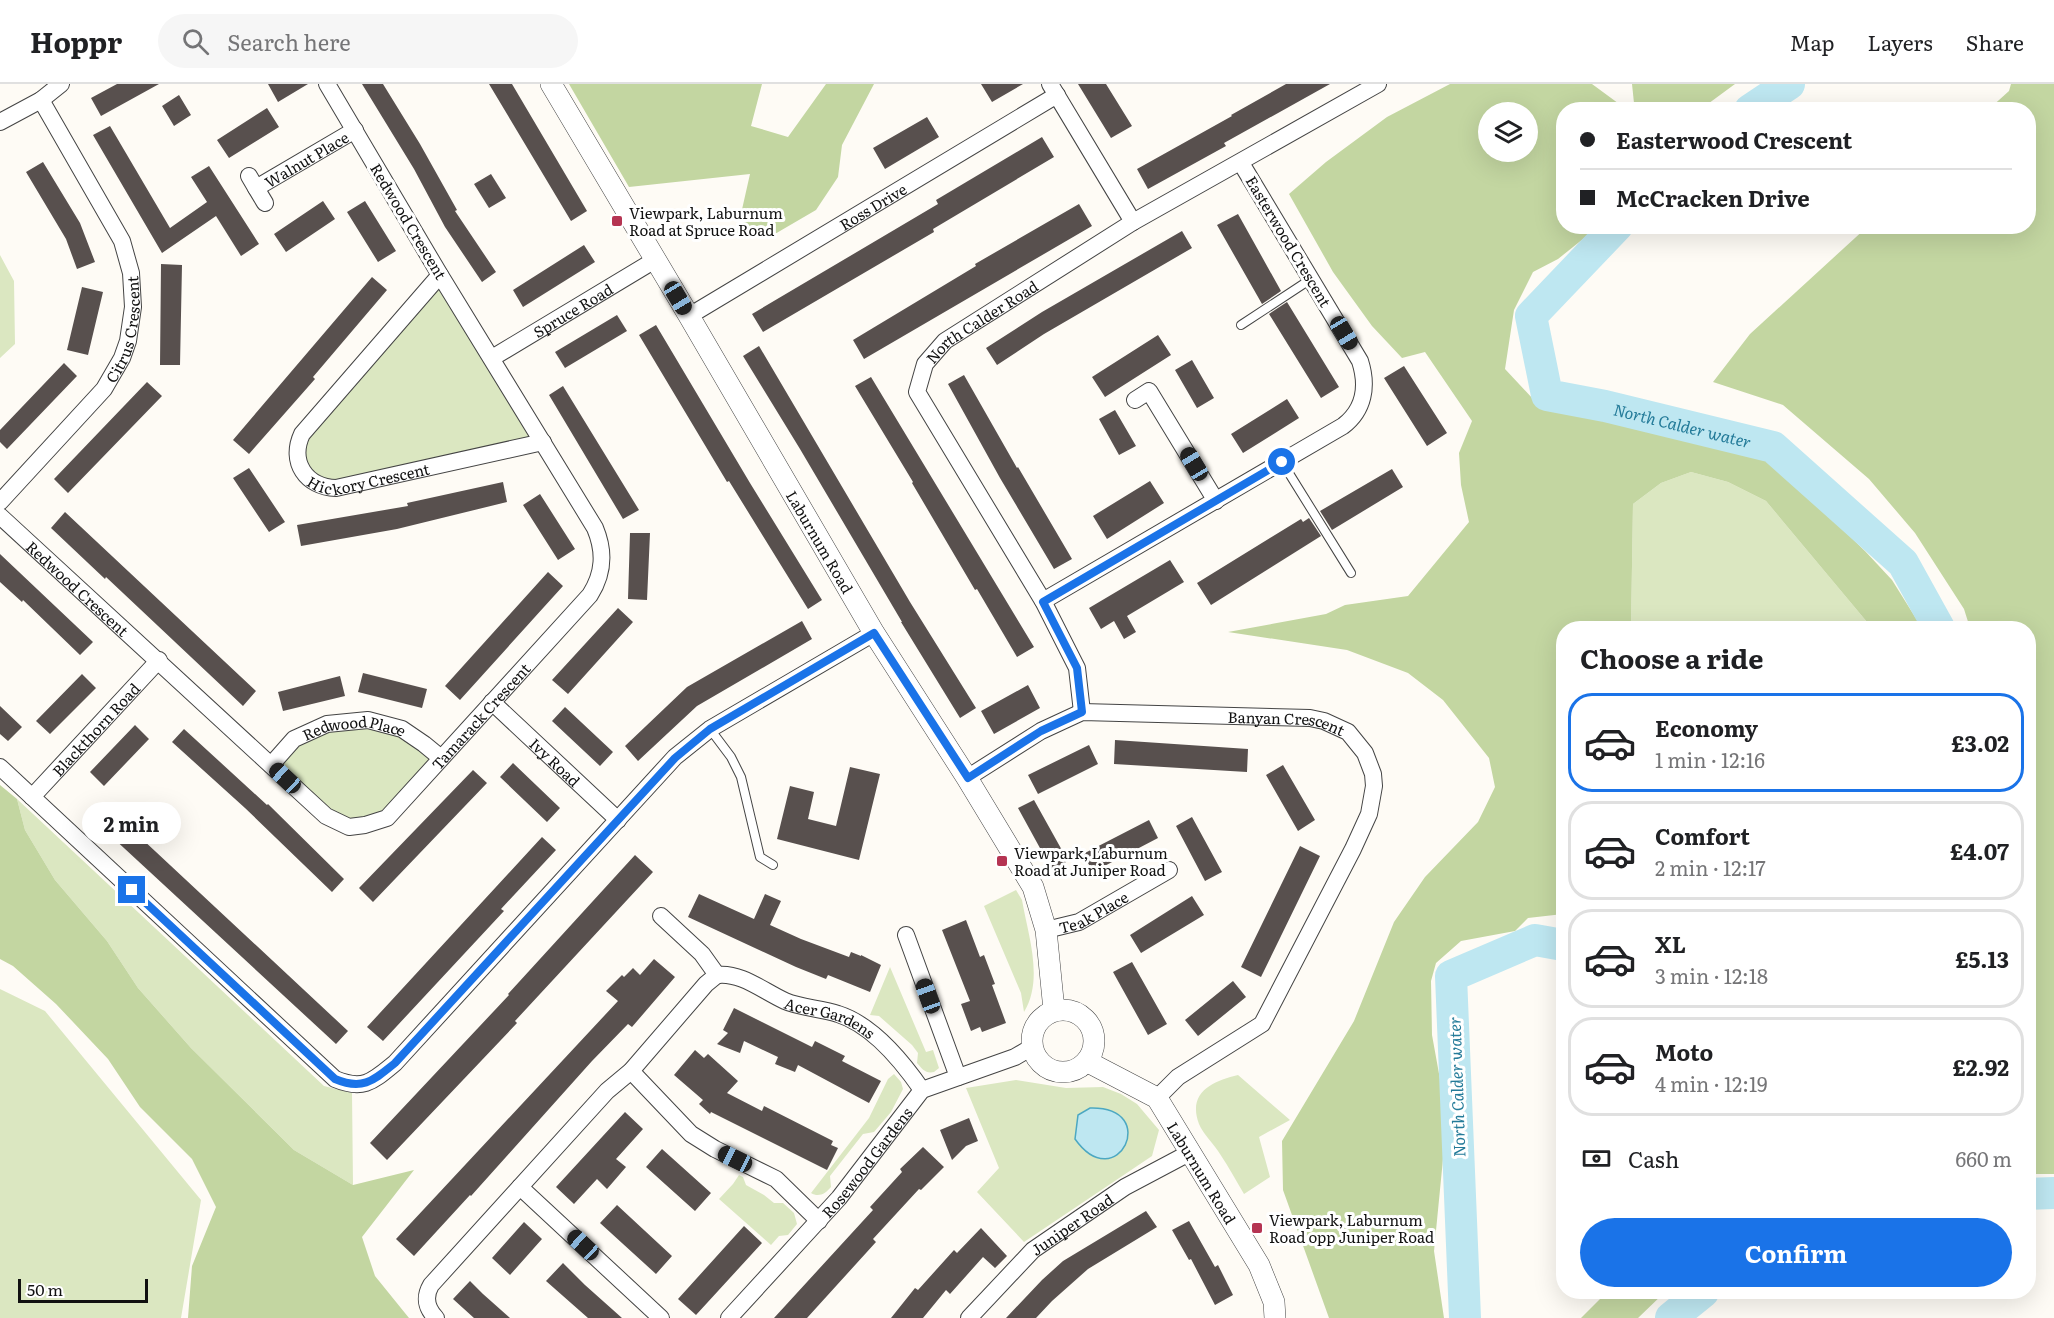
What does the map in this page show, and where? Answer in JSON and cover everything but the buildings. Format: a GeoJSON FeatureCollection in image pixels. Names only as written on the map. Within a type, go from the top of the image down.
{"type":"FeatureCollection","features":[{"type":"Feature","properties":{"kind":"street"},"geometry":{"type":"LineString","coordinates":[[0,122],[41,100],[61,84]]}},
{"type":"Feature","properties":{"kind":"street","name":"Redwood Crescent"},"geometry":{"type":"LineString","coordinates":[[327,84],[492,358]]}},
{"type":"Feature","properties":{"kind":"street","name":"Laburnum Road"},"geometry":{"type":"LineString","coordinates":[[550,84],[874,633],[968,778],[1033,887],[1046,930],[1054,1010]]}},
{"type":"Feature","properties":{"kind":"street","name":"North Calder Road"},"geometry":{"type":"LineString","coordinates":[[1082,712],[1077,668],[1043,602],[917,392],[925,364],[945,341],[1133,222],[1378,84]]}},
{"type":"Feature","properties":{"kind":"street"},"geometry":{"type":"LineString","coordinates":[[1053,90],[1133,222]]}},
{"type":"Feature","properties":{"kind":"street","name":"Ross Drive"},"geometry":{"type":"LineString","coordinates":[[689,316],[1053,90]]}},
{"type":"Feature","properties":{"kind":"street","name":"Citrus Crescent"},"geometry":{"type":"LineString","coordinates":[[0,502],[104,389],[122,358],[128,341],[133,307],[131,273],[122,241],[41,100]]}},
{"type":"Feature","properties":{"kind":"street","name":"Walnut Place"},"geometry":{"type":"LineString","coordinates":[[265,203],[253,182],[355,130]]}},
{"type":"Feature","properties":{"kind":"street","name":"Easterwood Crescent"},"geometry":{"type":"LineString","coordinates":[[1043,602],[1282,462],[1352,419],[1357,411],[1364,393],[1360,361],[1241,162]]}},
{"type":"Feature","properties":{"kind":"street","name":"Spruce Road"},"geometry":{"type":"LineString","coordinates":[[492,358],[655,260]]}},
{"type":"Feature","properties":{"kind":"street","name":"Hickory Crescent"},"geometry":{"type":"LineString","coordinates":[[440,275],[302,434],[297,455],[302,471],[306,477],[319,486],[336,488],[543,442]]}},
{"type":"Feature","properties":{"kind":"street","name":"Tamarack Crescent"},"geometry":{"type":"LineString","coordinates":[[159,660],[326,816],[349,827],[387,818],[590,596],[602,568],[602,547],[595,528],[492,358]]}},
{"type":"Feature","properties":{"kind":"street"},"geometry":{"type":"LineString","coordinates":[[1135,400],[1149,391],[1216,501]]}},
{"type":"Feature","properties":{"kind":"street","name":"Redwood Crescent"},"geometry":{"type":"LineString","coordinates":[[0,516],[159,660]]}},
{"type":"Feature","properties":{"kind":"street"},"geometry":{"type":"LineString","coordinates":[[0,767],[335,1079],[350,1085],[362,1085],[380,1076],[395,1063],[675,758],[710,729],[874,633]]}},
{"type":"Feature","properties":{"kind":"street","name":"Blackthorn Road"},"geometry":{"type":"LineString","coordinates":[[32,797],[159,660]]}},
{"type":"Feature","properties":{"kind":"street","name":"Ivy Road"},"geometry":{"type":"LineString","coordinates":[[492,702],[618,820]]}},
{"type":"Feature","properties":{"kind":"street","name":"Banyan Crescent"},"geometry":{"type":"LineString","coordinates":[[968,778],[1041,731],[1082,712],[1310,718],[1324,721],[1348,732],[1370,763],[1373,774],[1373,798],[1369,814],[1348,860],[1262,1024],[1178,1077],[1157,1098]]}},
{"type":"Feature","properties":{"kind":"street","name":"Redwood Place"},"geometry":{"type":"LineString","coordinates":[[271,765],[294,739],[327,724],[369,720],[402,729],[441,758]]}},
{"type":"Feature","properties":{"kind":"street","name":"Teak Place"},"geometry":{"type":"LineString","coordinates":[[1046,930],[1079,922],[1169,870]]}},
{"type":"Feature","properties":{"kind":"street"},"geometry":{"type":"LineString","coordinates":[[436,1318],[428,1308],[426,1300],[426,1292],[431,1285],[607,1091],[631,1071],[706,984],[717,975],[702,954],[661,916]]}},
{"type":"Feature","properties":{"kind":"street"},"geometry":{"type":"LineString","coordinates":[[906,935],[958,1077]]}},
{"type":"Feature","properties":{"kind":"street","name":"Acer Gardens"},"geometry":{"type":"LineString","coordinates":[[717,975],[734,975],[788,1002],[853,1019],[888,1047],[922,1090]]}},
{"type":"Feature","properties":{"kind":"street"},"geometry":{"type":"LineString","coordinates":[[1068,1009],[1086,1020],[1092,1029],[1094,1039],[1088,1062],[1073,1071],[1050,1071],[1035,1057],[1032,1047],[1035,1027],[1042,1018],[1054,1010],[1068,1009]]}},
{"type":"Feature","properties":{"kind":"street","name":"Rosewood Gardens"},"geometry":{"type":"LineString","coordinates":[[729,1318],[819,1221],[922,1090],[1015,1057],[1032,1047]]}},
{"type":"Feature","properties":{"kind":"street"},"geometry":{"type":"LineString","coordinates":[[1088,1062],[1157,1098]]}},
{"type":"Feature","properties":{"kind":"street"},"geometry":{"type":"LineString","coordinates":[[631,1071],[691,1134],[714,1149],[776,1179],[819,1221]]}},
{"type":"Feature","properties":{"kind":"street","name":"Laburnum Road"},"geometry":{"type":"LineString","coordinates":[[1157,1098],[1259,1265],[1274,1302],[1275,1318]]}},
{"type":"Feature","properties":{"kind":"street","name":"Juniper Road"},"geometry":{"type":"LineString","coordinates":[[969,1318],[1033,1250],[1125,1187],[1191,1152]]}},
{"type":"Feature","properties":{"kind":"street"},"geometry":{"type":"LineString","coordinates":[[520,1187],[662,1318]]}},
{"type":"Feature","properties":{"kind":"lane"},"geometry":{"type":"LineString","coordinates":[[1241,325],[1311,279]]}},
{"type":"Feature","properties":{"kind":"lane"},"geometry":{"type":"LineString","coordinates":[[1282,462],[1351,573]]}},
{"type":"Feature","properties":{"kind":"lane"},"geometry":{"type":"LineString","coordinates":[[710,729],[731,757],[741,777],[760,857],[773,865]]}},
{"type":"Feature","properties":{"kind":"green space"},"geometry":{"type":"Polygon","coordinates":[[[569,84],[762,84],[751,126],[788,137],[826,84],[874,84],[842,145],[838,177],[816,210],[768,238],[736,236],[750,174],[629,187],[569,84]]]}},
{"type":"Feature","properties":{"kind":"green space"},"geometry":{"type":"Polygon","coordinates":[[[1450,84],[1592,84],[1616,102],[1556,102],[1556,234],[1589,234],[1558,259],[1533,272],[1514,310],[1505,369],[1533,399],[1677,434],[1773,462],[1892,580],[1918,621],[1866,621],[1766,501],[1728,482],[1691,472],[1661,483],[1633,504],[1631,621],[1556,621],[1556,915],[1528,918],[1515,931],[1461,941],[1436,963],[1431,981],[1432,1035],[1447,1118],[1434,1251],[1444,1318],[1329,1318],[1283,1190],[1282,1141],[1354,1021],[1394,922],[1425,877],[1478,822],[1495,787],[1489,758],[1443,700],[1408,673],[1347,650],[1228,632],[1326,614],[1345,605],[1408,596],[1469,522],[1461,485],[1459,453],[1472,421],[1425,352],[1402,358],[1372,326],[1333,272],[1289,194],[1326,162],[1387,117],[1450,84]]]}},
{"type":"Feature","properties":{"kind":"green space"},"geometry":{"type":"Polygon","coordinates":[[[1632,84],[1735,84],[1711,102],[1634,102],[1632,84]]]}},
{"type":"Feature","properties":{"kind":"green space"},"geometry":{"type":"Polygon","coordinates":[[[2011,84],[2054,84],[2054,1174],[2036,1174],[2036,621],[1968,621],[1964,609],[1915,533],[1869,479],[1783,405],[1713,382],[1750,334],[1859,234],[2036,234],[2036,102],[1997,102],[2009,91],[2011,84]]]}},
{"type":"Feature","properties":{"kind":"green space"},"geometry":{"type":"Polygon","coordinates":[[[0,255],[14,281],[15,344],[0,358],[0,255]]]}},
{"type":"Feature","properties":{"kind":"green space"},"geometry":{"type":"Polygon","coordinates":[[[440,275],[543,442],[319,486],[297,448],[440,275]]]}},
{"type":"Feature","properties":{"kind":"green space"},"geometry":{"type":"Polygon","coordinates":[[[1691,472],[1728,482],[1766,501],[1866,621],[1631,621],[1633,504],[1661,483],[1691,472]]]}},
{"type":"Feature","properties":{"kind":"green space"},"geometry":{"type":"Polygon","coordinates":[[[368,720],[441,758],[387,818],[349,827],[271,765],[294,739],[368,720]]]}},
{"type":"Feature","properties":{"kind":"green space"},"geometry":{"type":"Polygon","coordinates":[[[0,785],[17,799],[25,830],[55,880],[107,941],[138,988],[191,1048],[294,1150],[353,1185],[414,1170],[362,1237],[375,1276],[409,1318],[188,1318],[192,1266],[216,1207],[192,1159],[140,1107],[108,1059],[56,1004],[13,966],[0,959],[0,785]]]}},
{"type":"Feature","properties":{"kind":"green space"},"geometry":{"type":"Polygon","coordinates":[[[17,799],[324,1086],[352,1093],[353,1185],[294,1150],[191,1048],[138,988],[107,941],[55,880],[25,830],[17,799]]]}},
{"type":"Feature","properties":{"kind":"green space"},"geometry":{"type":"Polygon","coordinates":[[[1016,890],[1022,900],[1031,942],[1034,971],[1030,999],[1024,1012],[1021,993],[984,906],[1016,890]]]}},
{"type":"Feature","properties":{"kind":"green space"},"geometry":{"type":"Polygon","coordinates":[[[890,967],[926,1052],[933,1050],[939,1068],[934,1072],[926,1072],[922,1069],[917,1063],[918,1053],[912,1045],[879,1016],[870,1015],[890,967]]]}},
{"type":"Feature","properties":{"kind":"green space"},"geometry":{"type":"Polygon","coordinates":[[[0,989],[45,1011],[201,1200],[181,1318],[0,1318],[0,989]]]}},
{"type":"Feature","properties":{"kind":"green space"},"geometry":{"type":"Polygon","coordinates":[[[894,1074],[901,1082],[903,1089],[891,1112],[874,1132],[863,1134],[830,1176],[831,1187],[820,1195],[811,1193],[869,1118],[888,1079],[894,1074]]]}},
{"type":"Feature","properties":{"kind":"green space"},"geometry":{"type":"Polygon","coordinates":[[[1238,1075],[1290,1120],[1259,1137],[1270,1177],[1244,1194],[1201,1128],[1196,1113],[1199,1096],[1205,1090],[1220,1081],[1238,1075]]]}},
{"type":"Feature","properties":{"kind":"green space"},"geometry":{"type":"Polygon","coordinates":[[[1016,1080],[1066,1088],[1103,1087],[1137,1104],[1159,1130],[1152,1156],[1024,1242],[977,1192],[999,1168],[966,1088],[1016,1080]]]}},
{"type":"Feature","properties":{"kind":"green space"},"geometry":{"type":"Polygon","coordinates":[[[739,1175],[743,1177],[746,1185],[774,1203],[783,1203],[794,1213],[797,1224],[788,1235],[779,1236],[771,1245],[719,1199],[739,1175]]]}},
{"type":"Feature","properties":{"kind":"green space"},"geometry":{"type":"Polygon","coordinates":[[[1600,1299],[1658,1299],[1638,1318],[1581,1318],[1600,1299]]]}},
{"type":"Feature","properties":{"kind":"water"},"geometry":{"type":"Polygon","coordinates":[[[1090,1108],[1112,1111],[1124,1120],[1128,1132],[1125,1145],[1117,1155],[1105,1159],[1091,1155],[1075,1139],[1078,1115],[1090,1108]]]}},
{"type":"Feature","properties":{"kind":"waterway","name":"North Calder water"},"geometry":{"type":"LineString","coordinates":[[1762,102],[1789,84]]}},
{"type":"Feature","properties":{"kind":"waterway","name":"North Calder water"},"geometry":{"type":"LineString","coordinates":[[1609,234],[1531,316],[1547,395],[1605,406],[1773,447],[1903,563],[1935,621]]}},
{"type":"Feature","properties":{"kind":"waterway","name":"North Calder water"},"geometry":{"type":"LineString","coordinates":[[1465,1318],[1451,976],[1535,940],[1556,944]]}},
{"type":"Feature","properties":{"kind":"waterway","name":"North Calder water"},"geometry":{"type":"LineString","coordinates":[[2036,1194],[2054,1193]]}},
{"type":"Feature","properties":{"kind":"waterway","name":"North Calder water"},"geometry":{"type":"LineString","coordinates":[[1671,1318],[1694,1299]]}},
{"type":"Feature","properties":{"kind":"place","name":"Viewpark, Laburnum Road at Spruce Road"},"geometry":{"type":"Point","coordinates":[617,221]}},
{"type":"Feature","properties":{"kind":"place","name":"Viewpark, Laburnum Road at Juniper Road"},"geometry":{"type":"Point","coordinates":[1002,861]}},
{"type":"Feature","properties":{"kind":"place","name":"Viewpark, Laburnum Road opp Juniper Road"},"geometry":{"type":"Point","coordinates":[1257,1228]}},
{"type":"Feature","properties":{"kind":"route"},"geometry":{"type":"LineString","coordinates":[[132,890],[335,1079],[350,1085],[362,1085],[380,1076],[395,1063],[675,758],[710,729],[874,633],[968,778],[1041,731],[1082,712],[1077,668],[1043,602],[1282,462]]}}]}
